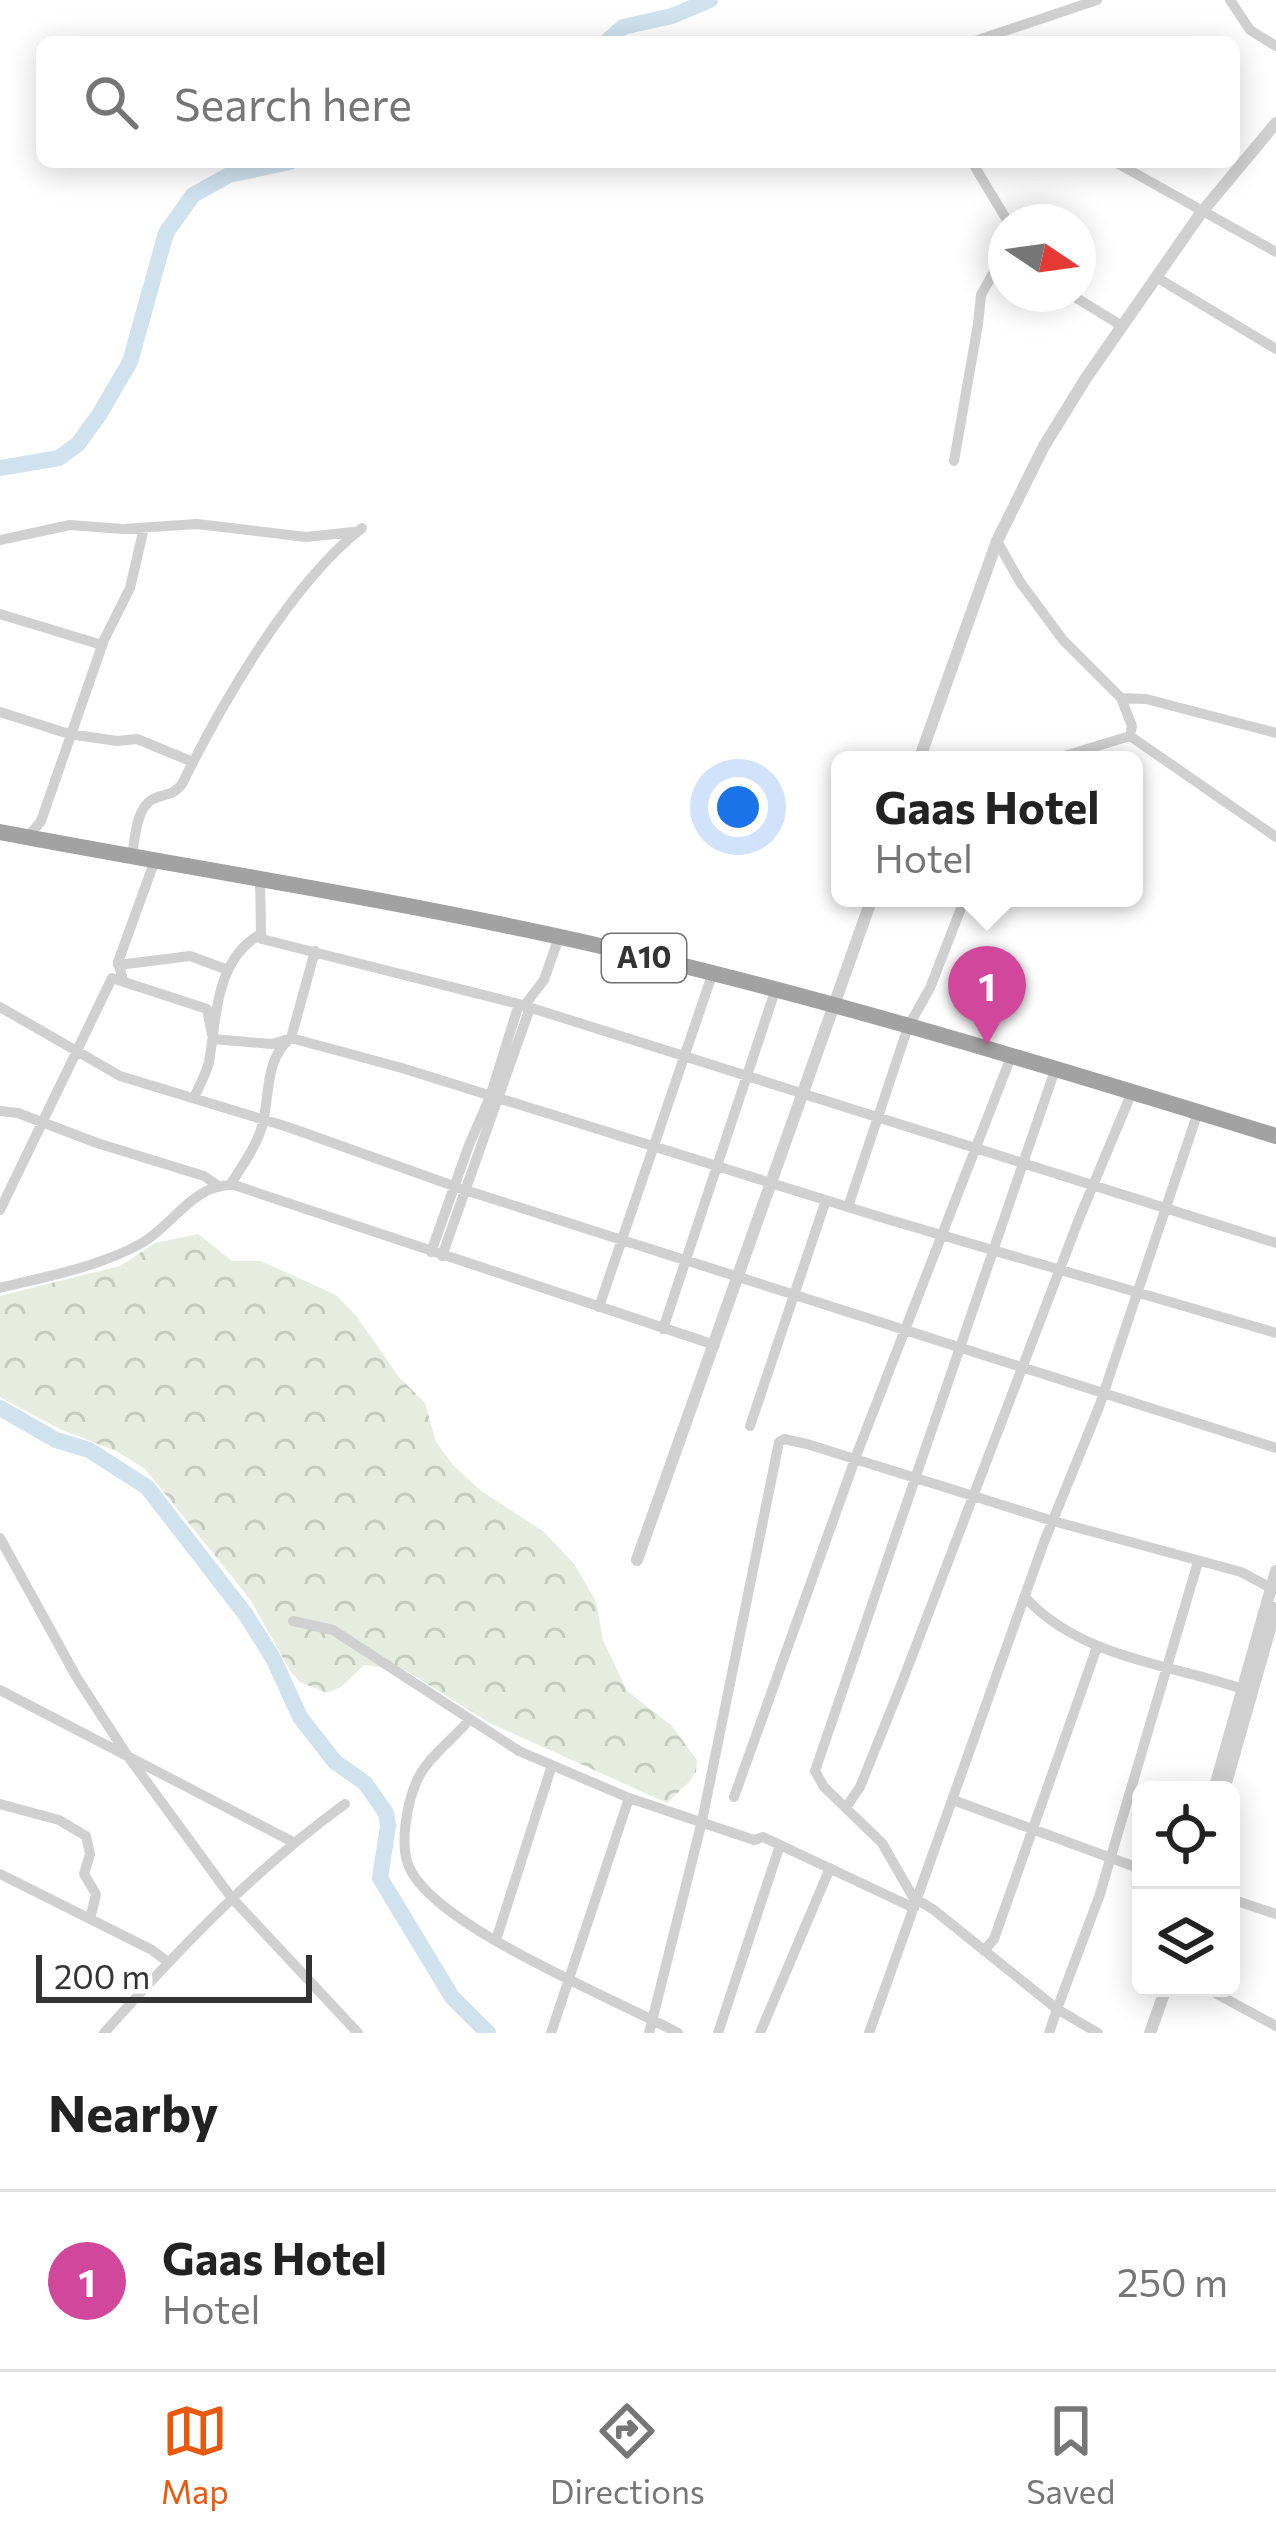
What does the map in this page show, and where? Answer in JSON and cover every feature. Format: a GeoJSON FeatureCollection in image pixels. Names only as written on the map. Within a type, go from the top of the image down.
{"type":"FeatureCollection","features":[{"type":"Feature","properties":{"kind":"highway","name":"A10"},"geometry":{"type":"LineString","coordinates":[[0,832],[559,937],[833,1006],[1276,1136]]}},
{"type":"Feature","properties":{"kind":"street"},"geometry":{"type":"LineString","coordinates":[[990,36],[1097,0]]}},
{"type":"Feature","properties":{"kind":"street"},"geometry":{"type":"LineString","coordinates":[[1230,0],[1250,30],[1276,46]]}},
{"type":"Feature","properties":{"kind":"street"},"geometry":{"type":"LineString","coordinates":[[1240,166],[1276,123]]}},
{"type":"Feature","properties":{"kind":"street"},"geometry":{"type":"LineString","coordinates":[[976,168],[997,204]]}},
{"type":"Feature","properties":{"kind":"street"},"geometry":{"type":"LineString","coordinates":[[1125,168],[1276,252]]}},
{"type":"Feature","properties":{"kind":"street"},"geometry":{"type":"LineString","coordinates":[[922,751],[997,541],[1044,446],[1156,277],[1238,168]]}},
{"type":"Feature","properties":{"kind":"street"},"geometry":{"type":"LineString","coordinates":[[1156,277],[1276,349]]}},
{"type":"Feature","properties":{"kind":"street"},"geometry":{"type":"LineString","coordinates":[[954,461],[978,324],[977,305],[988,285]]}},
{"type":"Feature","properties":{"kind":"street"},"geometry":{"type":"LineString","coordinates":[[1096,310],[1122,326]]}},
{"type":"Feature","properties":{"kind":"street"},"geometry":{"type":"LineString","coordinates":[[0,539],[70,525],[197,524],[306,537],[346,535],[362,528],[323,560],[262,648],[174,794],[148,802],[142,810],[132,856]]}},
{"type":"Feature","properties":{"kind":"street"},"geometry":{"type":"LineString","coordinates":[[27,837],[41,821],[102,645],[130,588],[144,528]]}},
{"type":"Feature","properties":{"kind":"street"},"geometry":{"type":"LineString","coordinates":[[997,541],[1020,582],[1063,640],[1121,698],[1132,726],[1130,736]]}},
{"type":"Feature","properties":{"kind":"street"},"geometry":{"type":"LineString","coordinates":[[0,614],[102,645]]}},
{"type":"Feature","properties":{"kind":"street"},"geometry":{"type":"LineString","coordinates":[[1121,698],[1146,699],[1276,733]]}},
{"type":"Feature","properties":{"kind":"street"},"geometry":{"type":"LineString","coordinates":[[0,712],[69,734],[137,739],[193,762]]}},
{"type":"Feature","properties":{"kind":"street"},"geometry":{"type":"LineString","coordinates":[[1081,751],[1130,736]]}},
{"type":"Feature","properties":{"kind":"street"},"geometry":{"type":"LineString","coordinates":[[1130,736],[1276,837]]}},
{"type":"Feature","properties":{"kind":"street"},"geometry":{"type":"LineString","coordinates":[[123,980],[118,965],[155,860]]}},
{"type":"Feature","properties":{"kind":"street"},"geometry":{"type":"LineString","coordinates":[[260,878],[262,939],[524,1006],[1276,1244]]}},
{"type":"Feature","properties":{"kind":"street"},"geometry":{"type":"LineString","coordinates":[[637,1560],[869,907]]}},
{"type":"Feature","properties":{"kind":"street"},"geometry":{"type":"LineString","coordinates":[[848,1207],[908,1027],[930,988],[962,907]]}},
{"type":"Feature","properties":{"kind":"street"},"geometry":{"type":"LineString","coordinates":[[194,1098],[214,1039],[219,993],[228,970],[246,943],[261,934]]}},
{"type":"Feature","properties":{"kind":"street"},"geometry":{"type":"LineString","coordinates":[[436,1254],[524,1006],[544,980],[559,937]]}},
{"type":"Feature","properties":{"kind":"street"},"geometry":{"type":"LineString","coordinates":[[0,1288],[118,1254],[143,1242],[223,1185],[257,1140],[264,1096],[280,1046],[291,1038],[315,951]]}},
{"type":"Feature","properties":{"kind":"street"},"geometry":{"type":"LineString","coordinates":[[118,965],[190,956],[228,970]]}},
{"type":"Feature","properties":{"kind":"street"},"geometry":{"type":"LineString","coordinates":[[599,1306],[712,975]]}},
{"type":"Feature","properties":{"kind":"street"},"geometry":{"type":"LineString","coordinates":[[0,1210],[112,978],[207,1009],[214,1039]]}},
{"type":"Feature","properties":{"kind":"street"},"geometry":{"type":"LineString","coordinates":[[663,1329],[775,991]]}},
{"type":"Feature","properties":{"kind":"street"},"geometry":{"type":"LineString","coordinates":[[0,1007],[120,1076],[1276,1448]]}},
{"type":"Feature","properties":{"kind":"street"},"geometry":{"type":"LineString","coordinates":[[214,1039],[272,1044],[291,1038],[1276,1333]]}},
{"type":"Feature","properties":{"kind":"street"},"geometry":{"type":"LineString","coordinates":[[734,1797],[855,1459],[1011,1057]]}},
{"type":"Feature","properties":{"kind":"street"},"geometry":{"type":"LineString","coordinates":[[916,1904],[882,1843],[819,1781],[817,1759],[1055,1070]]}},
{"type":"Feature","properties":{"kind":"street"},"geometry":{"type":"LineString","coordinates":[[847,1806],[860,1787],[1132,1092]]}},
{"type":"Feature","properties":{"kind":"street"},"geometry":{"type":"LineString","coordinates":[[0,1111],[716,1345]]}},
{"type":"Feature","properties":{"kind":"street"},"geometry":{"type":"LineString","coordinates":[[869,2033],[1052,1522],[1104,1393],[1198,1112]]}},
{"type":"Feature","properties":{"kind":"street"},"geometry":{"type":"LineString","coordinates":[[750,1426],[826,1200]]}},
{"type":"Feature","properties":{"kind":"street"},"geometry":{"type":"LineString","coordinates":[[650,2033],[702,1822],[776,1447],[784,1439],[1052,1522],[1241,1572],[1271,1588]]}},
{"type":"Feature","properties":{"kind":"street"},"geometry":{"type":"LineString","coordinates":[[0,1538],[77,1678],[127,1755],[231,1897],[358,2033]]}},
{"type":"Feature","properties":{"kind":"street"},"geometry":{"type":"LineString","coordinates":[[1049,2033],[1111,1858],[1198,1562]]}},
{"type":"Feature","properties":{"kind":"street"},"geometry":{"type":"LineString","coordinates":[[1226,1781],[1276,1570]]}},
{"type":"Feature","properties":{"kind":"street"},"geometry":{"type":"LineString","coordinates":[[1025,1597],[1037,1611],[1097,1647],[1248,1690]]}},
{"type":"Feature","properties":{"kind":"street"},"geometry":{"type":"LineString","coordinates":[[1217,1781],[1276,1608]]}},
{"type":"Feature","properties":{"kind":"street"},"geometry":{"type":"LineString","coordinates":[[293,1621],[333,1630],[519,1751],[552,1766],[629,1798],[780,1845],[916,1904],[1057,2009],[1098,2033]]}},
{"type":"Feature","properties":{"kind":"street"},"geometry":{"type":"LineString","coordinates":[[984,1951],[994,1940],[1097,1647]]}},
{"type":"Feature","properties":{"kind":"street"},"geometry":{"type":"LineString","coordinates":[[0,1690],[293,1842]]}},
{"type":"Feature","properties":{"kind":"street"},"geometry":{"type":"LineString","coordinates":[[470,1720],[416,1782],[404,1844],[408,1866],[422,1888],[496,1940],[678,2033]]}},
{"type":"Feature","properties":{"kind":"street"},"geometry":{"type":"LineString","coordinates":[[496,1940],[552,1766]]}},
{"type":"Feature","properties":{"kind":"street"},"geometry":{"type":"LineString","coordinates":[[551,2033],[629,1798]]}},
{"type":"Feature","properties":{"kind":"street"},"geometry":{"type":"LineString","coordinates":[[953,1800],[1132,1866]]}},
{"type":"Feature","properties":{"kind":"street"},"geometry":{"type":"LineString","coordinates":[[0,1804],[59,1820],[86,1836],[90,1854],[84,1874],[96,1894],[90,1919]]}},
{"type":"Feature","properties":{"kind":"street"},"geometry":{"type":"LineString","coordinates":[[104,2033],[231,1897],[345,1804]]}},
{"type":"Feature","properties":{"kind":"street"},"geometry":{"type":"LineString","coordinates":[[718,2033],[780,1845]]}},
{"type":"Feature","properties":{"kind":"street"},"geometry":{"type":"LineString","coordinates":[[760,2033],[830,1868]]}},
{"type":"Feature","properties":{"kind":"street"},"geometry":{"type":"LineString","coordinates":[[0,1874],[168,1962]]}},
{"type":"Feature","properties":{"kind":"street"},"geometry":{"type":"LineString","coordinates":[[1240,1902],[1276,1914]]}},
{"type":"Feature","properties":{"kind":"street"},"geometry":{"type":"LineString","coordinates":[[1147,2033],[1154,1997]]}},
{"type":"Feature","properties":{"kind":"street"},"geometry":{"type":"LineString","coordinates":[[1147,2033],[1162,1997]]}},
{"type":"Feature","properties":{"kind":"street"},"geometry":{"type":"LineString","coordinates":[[1223,1997],[1276,2026]]}},
{"type":"Feature","properties":{"kind":"street"},"geometry":{"type":"LineString","coordinates":[[337,2033],[342,2020]]}},
{"type":"Feature","properties":{"kind":"green space"},"geometry":{"type":"Polygon","coordinates":[[[198,1234],[232,1261],[261,1261],[336,1295],[425,1403],[436,1442],[453,1465],[481,1491],[544,1532],[575,1565],[596,1602],[603,1640],[627,1691],[671,1725],[697,1760],[696,1772],[667,1803],[490,1723],[405,1670],[364,1665],[341,1687],[327,1693],[300,1682],[250,1599],[145,1469],[0,1397],[0,1296],[120,1266],[155,1243],[198,1234]]]}},
{"type":"Feature","properties":{"kind":"waterway"},"geometry":{"type":"LineString","coordinates":[[613,36],[623,27],[672,16],[710,0]]}},
{"type":"Feature","properties":{"kind":"waterway"},"geometry":{"type":"LineString","coordinates":[[0,468],[59,458],[78,444],[130,362],[166,233],[193,195],[229,175],[262,168]]}},
{"type":"Feature","properties":{"kind":"waterway"},"geometry":{"type":"LineString","coordinates":[[0,1408],[56,1440],[89,1450],[147,1487],[246,1615],[273,1658],[300,1717],[335,1762],[365,1783],[386,1813],[380,1878],[452,1997],[488,2033]]}},
{"type":"Feature","properties":{"kind":"place","name":"Gaas Hotel"},"geometry":{"type":"Point","coordinates":[987,1045]}}]}
